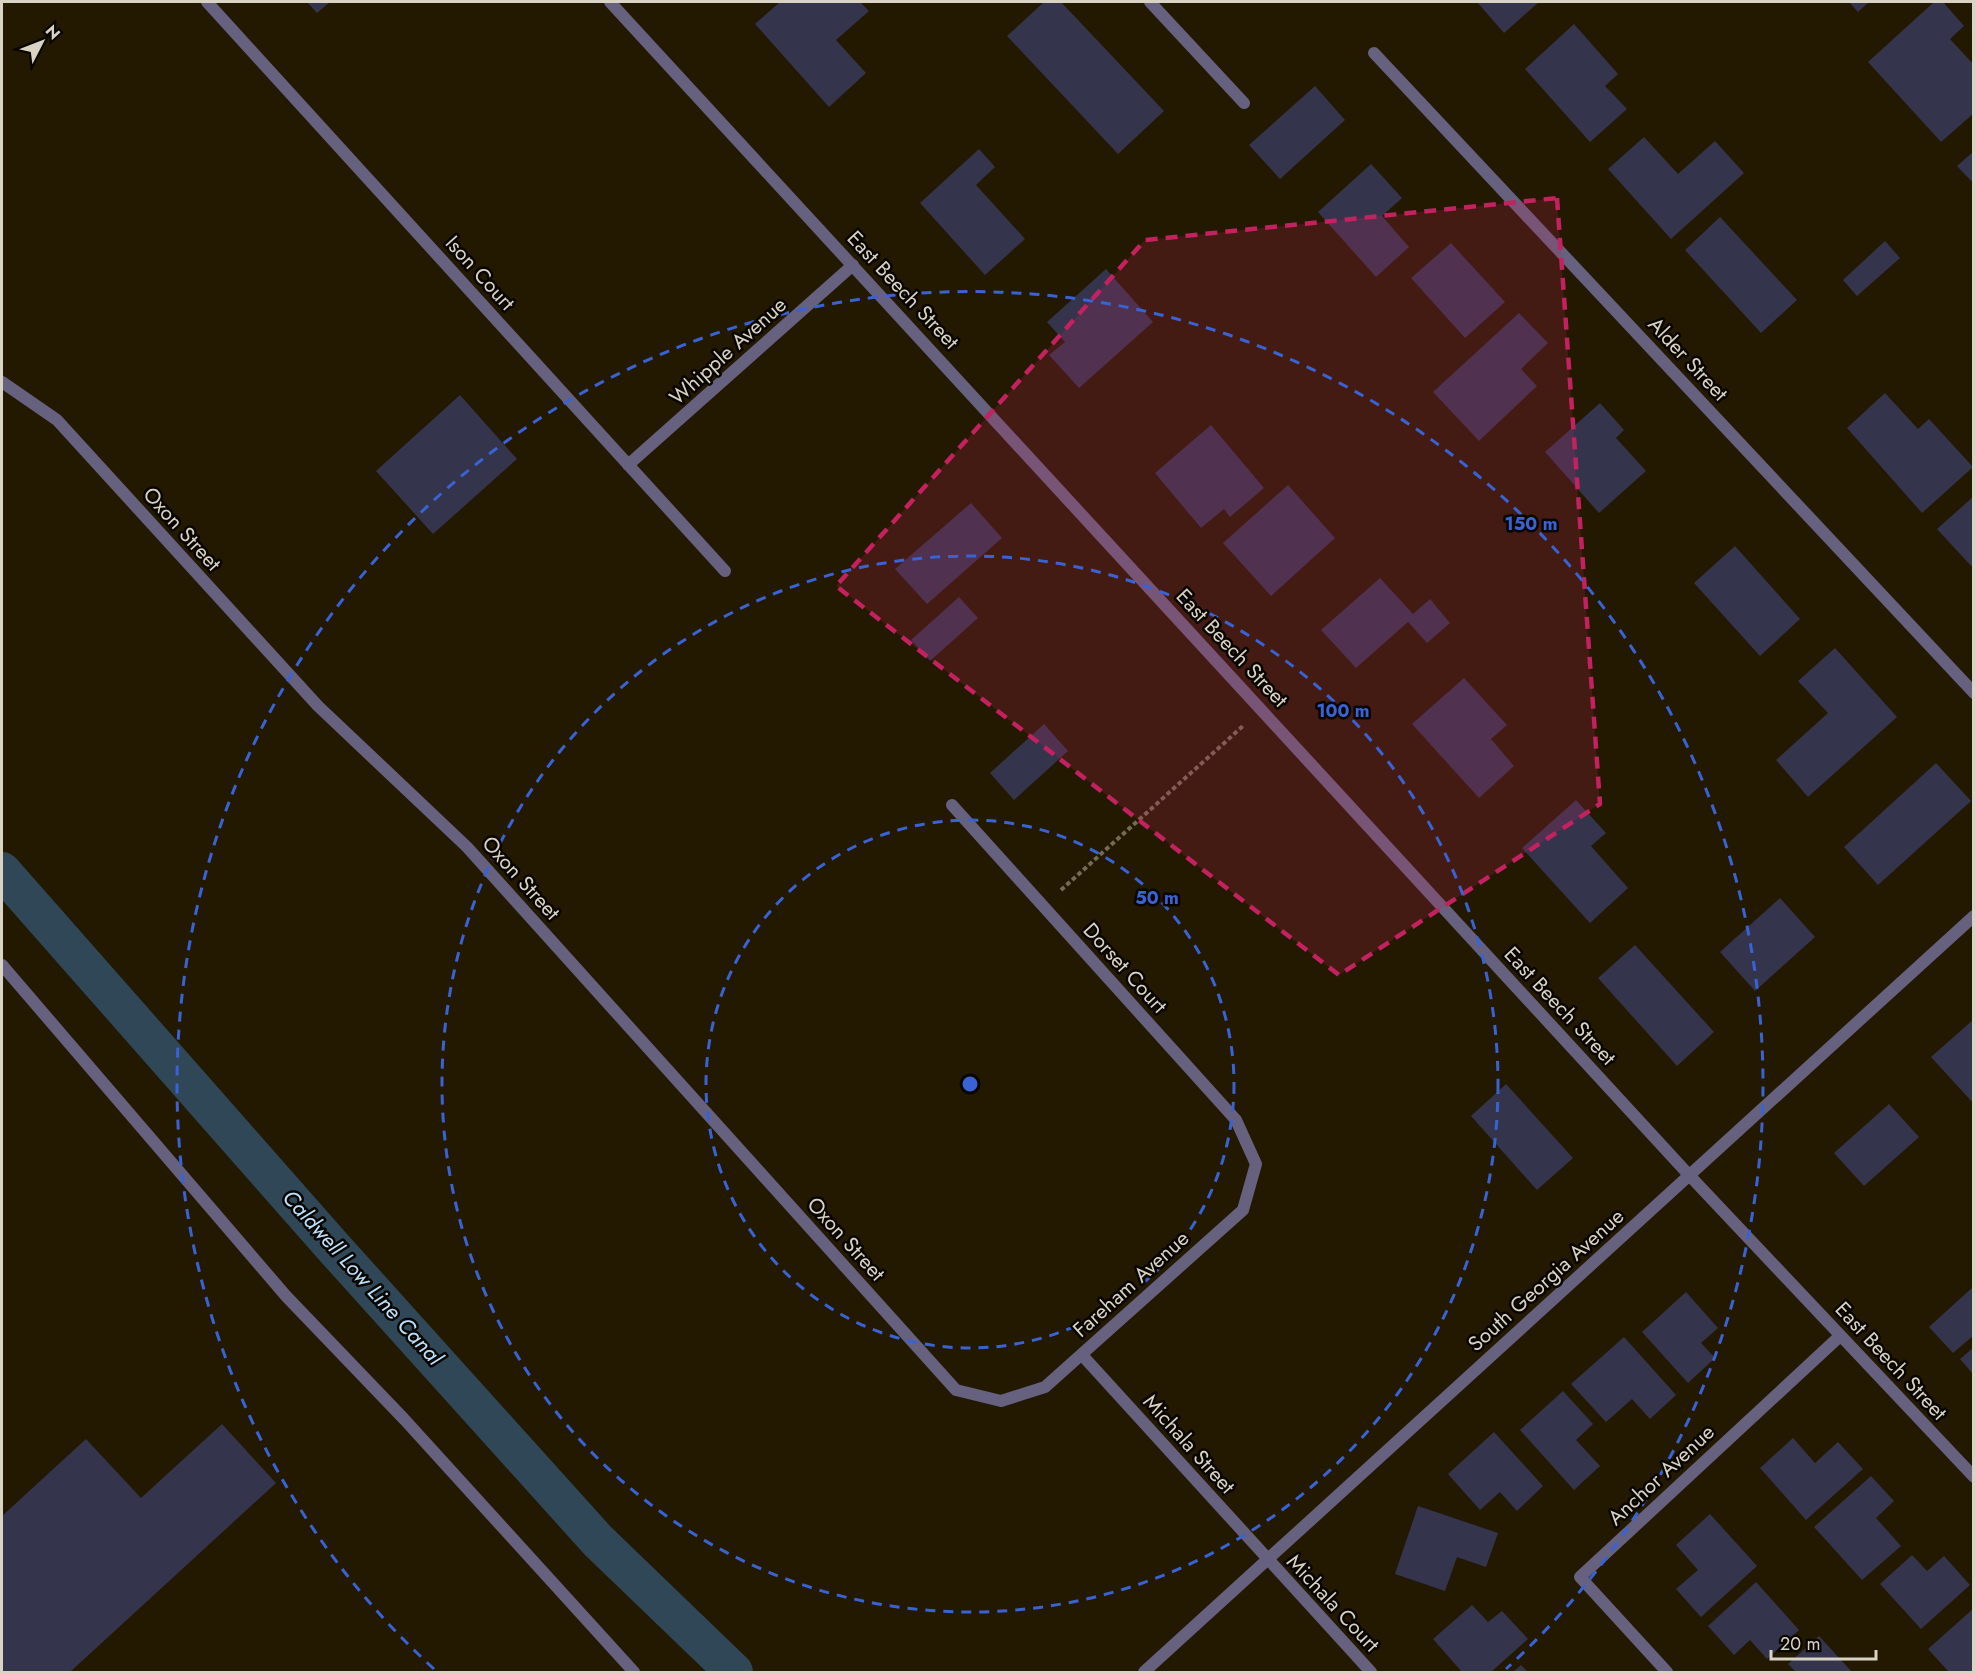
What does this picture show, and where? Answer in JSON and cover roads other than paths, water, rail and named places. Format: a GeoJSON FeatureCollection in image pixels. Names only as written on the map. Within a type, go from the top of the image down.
{"type":"FeatureCollection","features":[{"type":"Feature","properties":{"kind":"street","name":"Ison Court"},"geometry":{"type":"LineString","coordinates":[[207,2],[725,571]]}},
{"type":"Feature","properties":{"kind":"street","name":"East Beech Street"},"geometry":{"type":"LineString","coordinates":[[610,2],[1689,1175],[1974,1477]]}},
{"type":"Feature","properties":{"kind":"street"},"geometry":{"type":"LineString","coordinates":[[1150,2],[1244,103]]}},
{"type":"Feature","properties":{"kind":"street","name":"Alder Street"},"geometry":{"type":"LineString","coordinates":[[1374,53],[1974,693]]}},
{"type":"Feature","properties":{"kind":"street","name":"Whipple Avenue"},"geometry":{"type":"LineString","coordinates":[[628,465],[853,265]]}},
{"type":"Feature","properties":{"kind":"street","name":"Oxon Street"},"geometry":{"type":"LineString","coordinates":[[2,382],[57,420],[318,706],[467,847],[956,1390],[1002,1401]]}},
{"type":"Feature","properties":{"kind":"street","name":"Dorset Court"},"geometry":{"type":"LineString","coordinates":[[952,805],[1236,1120],[1256,1164]]}},
{"type":"Feature","properties":{"kind":"street","name":"South Georgia Avenue"},"geometry":{"type":"LineString","coordinates":[[1144,1672],[1974,915]]}},
{"type":"Feature","properties":{"kind":"street"},"geometry":{"type":"LineString","coordinates":[[2,965],[286,1296],[404,1419],[634,1672]]}},
{"type":"Feature","properties":{"kind":"street","name":"Fareham Avenue"},"geometry":{"type":"LineString","coordinates":[[1002,1401],[1045,1388],[1243,1210],[1256,1164]]}},
{"type":"Feature","properties":{"kind":"street","name":"Anchor Avenue"},"geometry":{"type":"LineString","coordinates":[[1667,1672],[1580,1577],[1840,1336]]}},
{"type":"Feature","properties":{"kind":"street","name":"Michala Street"},"geometry":{"type":"LineString","coordinates":[[1082,1354],[1267,1560]]}},
{"type":"Feature","properties":{"kind":"street","name":"Michala Court"},"geometry":{"type":"LineString","coordinates":[[1267,1560],[1371,1672]]}},
{"type":"Feature","properties":{"kind":"waterway","name":"Caldwell Low Line Canal"},"geometry":{"type":"LineString","coordinates":[[2,871],[334,1248],[598,1541],[734,1672]]}}]}
